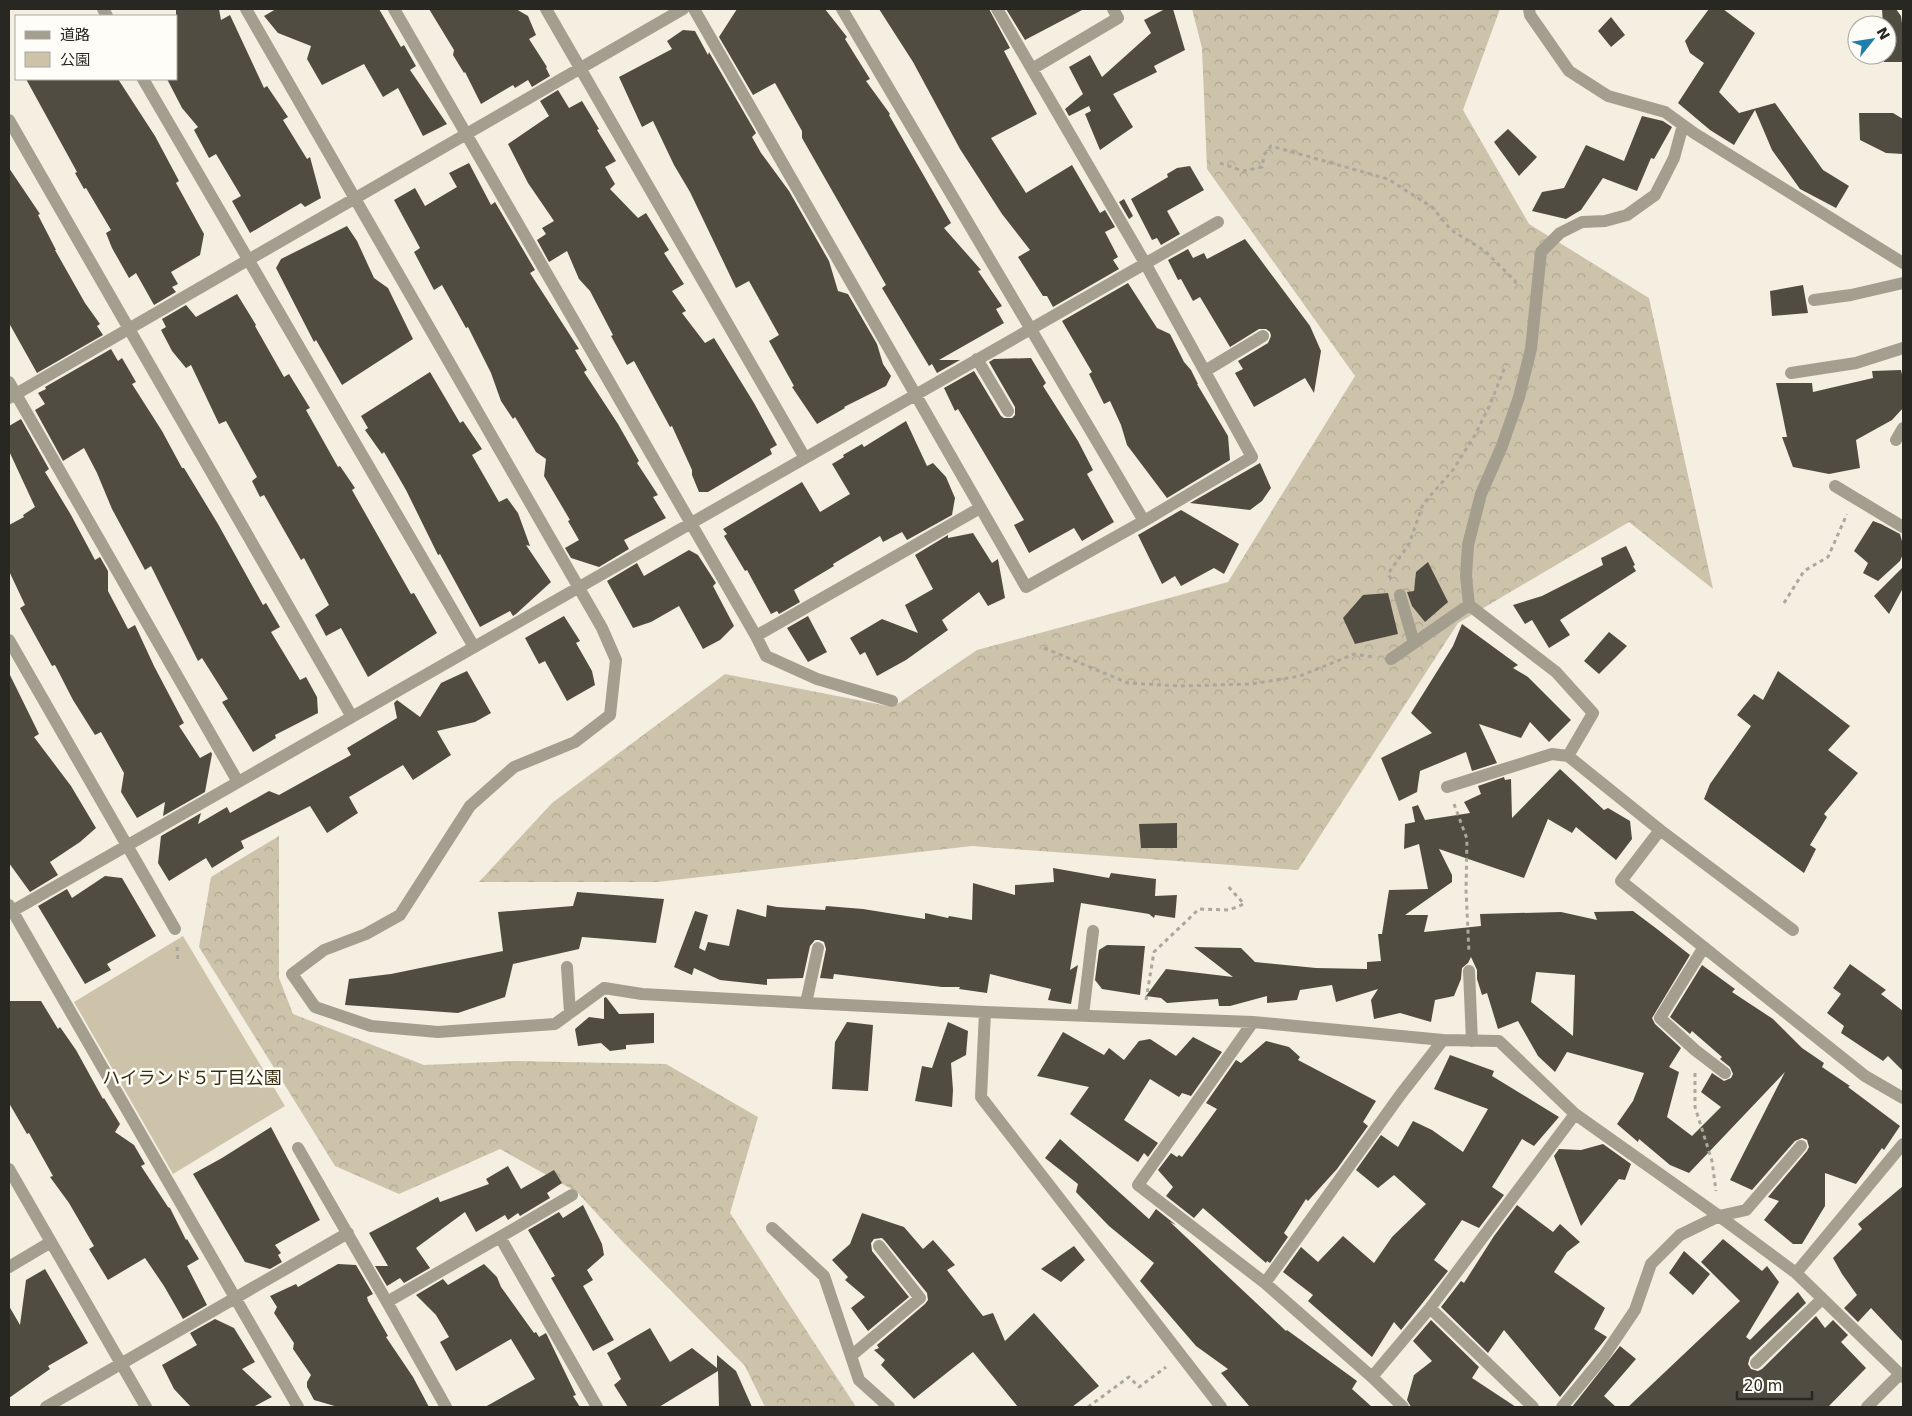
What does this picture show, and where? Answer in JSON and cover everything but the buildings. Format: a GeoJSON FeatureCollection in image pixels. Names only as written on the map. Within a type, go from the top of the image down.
{"type":"FeatureCollection","features":[{"type":"Feature","properties":{"kind":"street"},"geometry":{"type":"LineString","coordinates":[[246,9],[602,628],[616,660],[610,716],[575,742],[514,766],[470,806],[400,915],[366,934],[324,950],[292,974],[315,1007],[371,1026],[438,1032],[555,1024],[604,988],[642,994],[806,1003],[1253,1022],[1443,1040],[1499,1042],[1575,1114],[1796,1273],[1902,1375],[1867,1407]]}},
{"type":"Feature","properties":{"kind":"street"},"geometry":{"type":"LineString","coordinates":[[394,9],[766,656],[817,679],[892,701]]}},
{"type":"Feature","properties":{"kind":"street"},"geometry":{"type":"LineString","coordinates":[[546,9],[804,458]]}},
{"type":"Feature","properties":{"kind":"street"},"geometry":{"type":"LineString","coordinates":[[12,396],[683,9]]}},
{"type":"Feature","properties":{"kind":"street"},"geometry":{"type":"LineString","coordinates":[[694,9],[1026,587],[1252,458],[1146,263],[997,9]]}},
{"type":"Feature","properties":{"kind":"street"},"geometry":{"type":"LineString","coordinates":[[842,9],[1144,521]]}},
{"type":"Feature","properties":{"kind":"street"},"geometry":{"type":"LineString","coordinates":[[1032,69],[1118,18],[1113,9]]}},
{"type":"Feature","properties":{"kind":"street"},"geometry":{"type":"LineString","coordinates":[[1529,9],[1530,15],[1569,71],[1608,96],[1665,112],[1903,262]]}},
{"type":"Feature","properties":{"kind":"street"},"geometry":{"type":"LineString","coordinates":[[145,80],[474,647]]}},
{"type":"Feature","properties":{"kind":"street"},"geometry":{"type":"LineString","coordinates":[[9,120],[352,717]]}},
{"type":"Feature","properties":{"kind":"street"},"geometry":{"type":"LineString","coordinates":[[1568,756],[1592,712],[1556,672],[1469,605],[1466,576],[1468,545],[1481,494],[1502,446],[1519,397],[1531,349],[1541,252],[1560,233],[1582,222],[1605,221],[1627,215],[1655,195],[1674,158],[1683,125]]}},
{"type":"Feature","properties":{"kind":"street"},"geometry":{"type":"LineString","coordinates":[[298,1407],[10,909],[238,782],[1218,222]]}},
{"type":"Feature","properties":{"kind":"street"},"geometry":{"type":"LineString","coordinates":[[1814,300],[1851,295],[1903,283]]}},
{"type":"Feature","properties":{"kind":"street"},"geometry":{"type":"LineString","coordinates":[[1205,371],[1263,336]]}},
{"type":"Feature","properties":{"kind":"street"},"geometry":{"type":"LineString","coordinates":[[1791,373],[1856,363],[1903,348]]}},
{"type":"Feature","properties":{"kind":"street"},"geometry":{"type":"LineString","coordinates":[[977,359],[1008,411]]}},
{"type":"Feature","properties":{"kind":"street"},"geometry":{"type":"LineString","coordinates":[[9,382],[12,396],[238,782]]}},
{"type":"Feature","properties":{"kind":"street"},"geometry":{"type":"LineString","coordinates":[[1896,440],[1903,428]]}},
{"type":"Feature","properties":{"kind":"street"},"geometry":{"type":"LineString","coordinates":[[1835,486],[1903,527]]}},
{"type":"Feature","properties":{"kind":"street"},"geometry":{"type":"LineString","coordinates":[[756,636],[980,508]]}},
{"type":"Feature","properties":{"kind":"street"},"geometry":{"type":"LineString","coordinates":[[1400,595],[1414,644]]}},
{"type":"Feature","properties":{"kind":"street"},"geometry":{"type":"LineString","coordinates":[[1391,659],[1469,605]]}},
{"type":"Feature","properties":{"kind":"street"},"geometry":{"type":"LineString","coordinates":[[9,640],[175,930]]}},
{"type":"Feature","properties":{"kind":"street"},"geometry":{"type":"LineString","coordinates":[[1447,786],[1552,754],[1568,756],[1660,830],[1793,930]]}},
{"type":"Feature","properties":{"kind":"street"},"geometry":{"type":"LineString","coordinates":[[1660,830],[1621,881],[1865,1076],[1903,1098]]}},
{"type":"Feature","properties":{"kind":"street"},"geometry":{"type":"LineString","coordinates":[[1083,1016],[1093,931]]}},
{"type":"Feature","properties":{"kind":"street"},"geometry":{"type":"LineString","coordinates":[[1704,947],[1660,1018],[1695,1050],[1726,1073]]}},
{"type":"Feature","properties":{"kind":"street"},"geometry":{"type":"LineString","coordinates":[[806,1003],[818,948]]}},
{"type":"Feature","properties":{"kind":"street"},"geometry":{"type":"LineString","coordinates":[[567,966],[570,1013]]}},
{"type":"Feature","properties":{"kind":"street"},"geometry":{"type":"LineString","coordinates":[[1469,971],[1472,1041]]}},
{"type":"Feature","properties":{"kind":"street"},"geometry":{"type":"LineString","coordinates":[[985,1012],[981,1097],[1221,1407]]}},
{"type":"Feature","properties":{"kind":"street"},"geometry":{"type":"LineString","coordinates":[[1253,1022],[1138,1185],[1265,1283],[1372,1377],[1403,1407]]}},
{"type":"Feature","properties":{"kind":"street"},"geometry":{"type":"LineString","coordinates":[[1265,1283],[1401,1094],[1443,1040]]}},
{"type":"Feature","properties":{"kind":"street"},"geometry":{"type":"LineString","coordinates":[[1372,1377],[1430,1308],[1575,1114]]}},
{"type":"Feature","properties":{"kind":"street"},"geometry":{"type":"LineString","coordinates":[[1796,1273],[1903,1144]]}},
{"type":"Feature","properties":{"kind":"street"},"geometry":{"type":"LineString","coordinates":[[1562,1407],[1604,1356],[1635,1310],[1652,1264],[1680,1235],[1719,1216],[1746,1210],[1801,1146]]}},
{"type":"Feature","properties":{"kind":"street"},"geometry":{"type":"LineString","coordinates":[[298,1148],[446,1407]]}},
{"type":"Feature","properties":{"kind":"street"},"geometry":{"type":"LineString","coordinates":[[9,1168],[146,1407]]}},
{"type":"Feature","properties":{"kind":"street"},"geometry":{"type":"LineString","coordinates":[[387,1302],[572,1195]]}},
{"type":"Feature","properties":{"kind":"street"},"geometry":{"type":"LineString","coordinates":[[772,1228],[824,1276],[859,1380],[889,1407]]}},
{"type":"Feature","properties":{"kind":"street"},"geometry":{"type":"LineString","coordinates":[[46,1407],[348,1233]]}},
{"type":"Feature","properties":{"kind":"street"},"geometry":{"type":"LineString","coordinates":[[500,1237],[597,1407]]}},
{"type":"Feature","properties":{"kind":"street"},"geometry":{"type":"LineString","coordinates":[[9,1267],[51,1242]]}},
{"type":"Feature","properties":{"kind":"street"},"geometry":{"type":"LineString","coordinates":[[851,1356],[920,1298],[879,1246]]}},
{"type":"Feature","properties":{"kind":"street"},"geometry":{"type":"LineString","coordinates":[[1756,1363],[1822,1299]]}},
{"type":"Feature","properties":{"kind":"street"},"geometry":{"type":"LineString","coordinates":[[1430,1308],[1533,1407]]}},
{"type":"Feature","properties":{"kind":"path"},"geometry":{"type":"LineString","coordinates":[[1220,163],[1243,170],[1262,167],[1264,155],[1271,146],[1388,179],[1432,207],[1451,230],[1486,251],[1515,280],[1518,296]]}},
{"type":"Feature","properties":{"kind":"path"},"geometry":{"type":"LineString","coordinates":[[1400,595],[1388,574],[1409,544],[1423,504],[1453,470],[1476,435],[1508,360]]}},
{"type":"Feature","properties":{"kind":"path"},"geometry":{"type":"LineString","coordinates":[[1784,603],[1804,571],[1828,557],[1854,498]]}},
{"type":"Feature","properties":{"kind":"path"},"geometry":{"type":"LineString","coordinates":[[1044,648],[1128,683],[1180,686],[1251,684],[1300,676],[1354,654],[1391,659]]}},
{"type":"Feature","properties":{"kind":"path"},"geometry":{"type":"LineString","coordinates":[[1447,786],[1467,839],[1466,890],[1469,971]]}},
{"type":"Feature","properties":{"kind":"path"},"geometry":{"type":"LineString","coordinates":[[1143,1018],[1154,952],[1199,909],[1229,910],[1244,904],[1226,884]]}},
{"type":"Feature","properties":{"kind":"path"},"geometry":{"type":"LineString","coordinates":[[1695,1050],[1695,1108],[1712,1161],[1719,1216]]}},
{"type":"Feature","properties":{"kind":"path"},"geometry":{"type":"LineString","coordinates":[[1088,1407],[1129,1377],[1139,1387],[1181,1357]]}},
{"type":"Feature","properties":{"kind":"green space"},"geometry":{"type":"Polygon","coordinates":[[[1192,9],[1500,9],[1463,110],[1529,224],[1649,298],[1713,589],[1629,522],[1458,623],[1298,870],[972,846],[657,882],[479,882],[552,803],[725,674],[893,707],[977,650],[1228,582],[1355,376],[1207,169],[1202,48],[1192,9]]]}},
{"type":"Feature","properties":{"kind":"green space"},"geometry":{"type":"Polygon","coordinates":[[[279,836],[279,978],[293,1014],[424,1065],[516,1061],[666,1064],[758,1117],[730,1213],[856,1407],[765,1407],[745,1366],[621,1240],[577,1192],[500,1149],[399,1194],[335,1166],[199,947],[211,877],[279,836]]]}},
{"type":"Feature","properties":{"kind":"green space","name":"ハイランド５丁目公園"},"geometry":{"type":"Polygon","coordinates":[[[183,936],[285,1106],[173,1174],[74,1002],[183,936]]]}}]}
